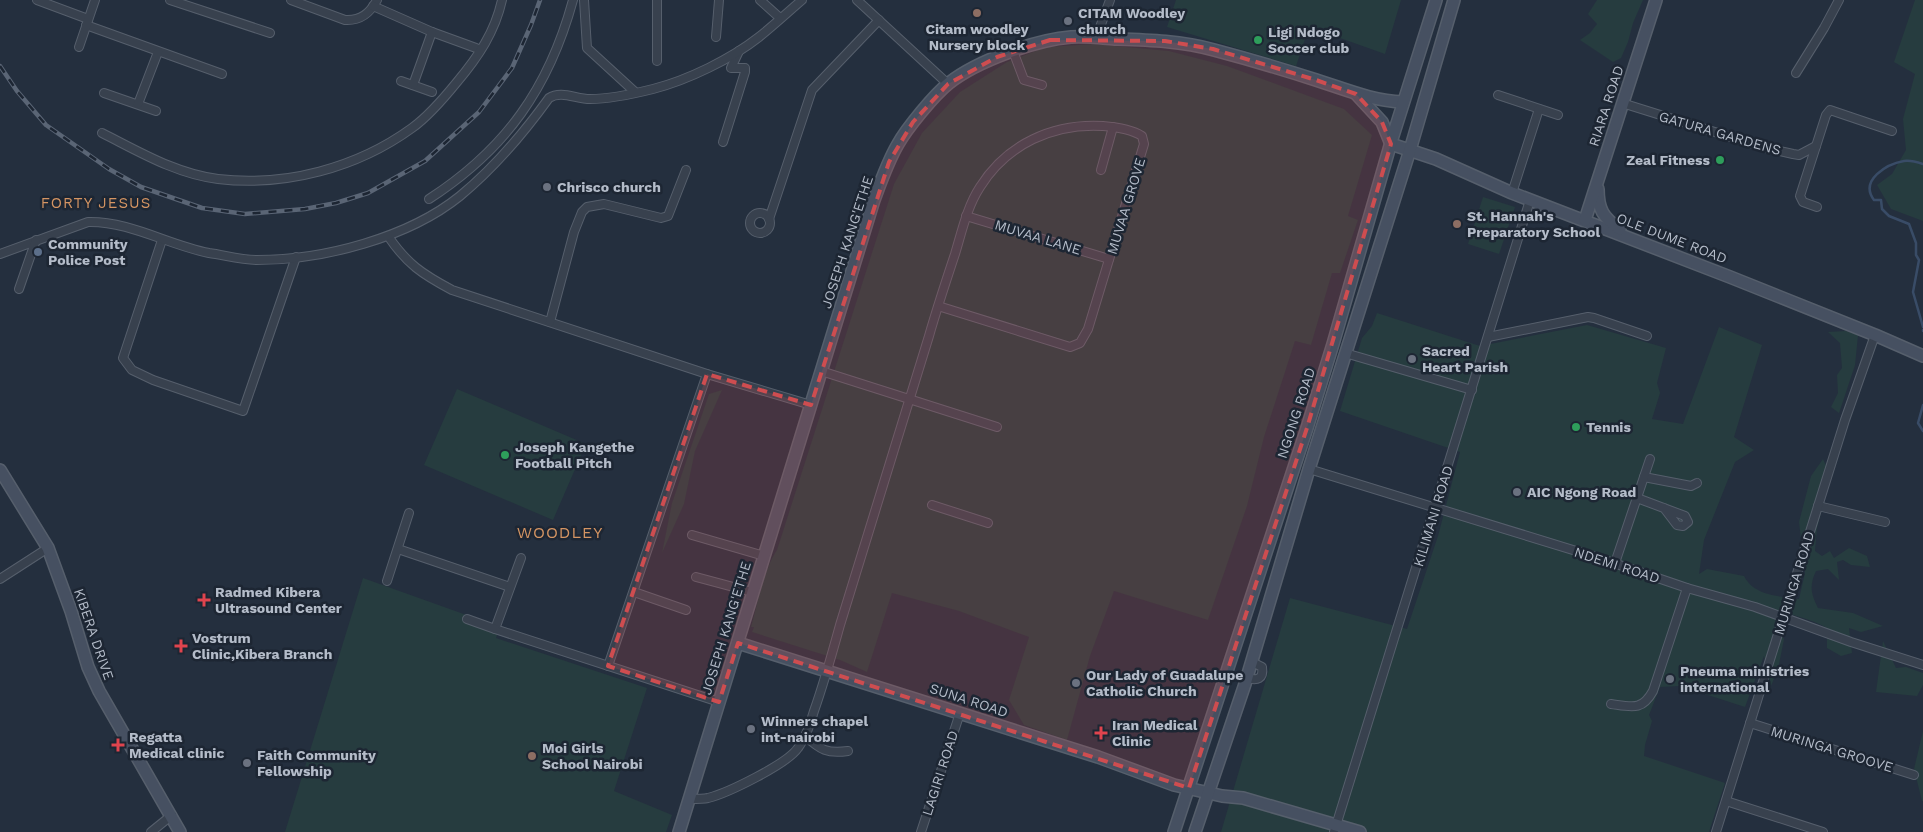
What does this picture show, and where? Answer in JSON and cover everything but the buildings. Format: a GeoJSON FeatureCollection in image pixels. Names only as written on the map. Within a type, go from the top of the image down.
{"type":"FeatureCollection","features":[{"type":"Feature","properties":{"kind":"street"},"geometry":{"type":"LineString","coordinates":[[37,0],[158,52],[222,74]]}},
{"type":"Feature","properties":{"kind":"street"},"geometry":{"type":"LineString","coordinates":[[79,47],[94,0]]}},
{"type":"Feature","properties":{"kind":"street"},"geometry":{"type":"LineString","coordinates":[[170,0],[270,33]]}},
{"type":"Feature","properties":{"kind":"street"},"geometry":{"type":"LineString","coordinates":[[291,0],[346,20],[362,18],[375,3],[432,32],[476,48]]}},
{"type":"Feature","properties":{"kind":"street"},"geometry":{"type":"LineString","coordinates":[[102,132],[169,166],[196,175],[218,179],[252,181],[285,178],[344,165],[365,156],[412,128],[445,97],[484,47],[499,14],[502,0]]}},
{"type":"Feature","properties":{"kind":"street"},"geometry":{"type":"LineString","coordinates":[[430,199],[470,170],[519,117],[534,95],[560,45],[573,0]]}},
{"type":"Feature","properties":{"kind":"street"},"geometry":{"type":"LineString","coordinates":[[584,0],[587,48],[634,92]]}},
{"type":"Feature","properties":{"kind":"street"},"geometry":{"type":"LineString","coordinates":[[657,61],[658,0]]}},
{"type":"Feature","properties":{"kind":"street"},"geometry":{"type":"LineString","coordinates":[[716,37],[719,0]]}},
{"type":"Feature","properties":{"kind":"street"},"geometry":{"type":"LineString","coordinates":[[760,0],[780,18]]}},
{"type":"Feature","properties":{"kind":"street"},"geometry":{"type":"LineString","coordinates":[[0,254],[88,222],[102,221],[131,228],[162,240],[202,251],[256,260],[296,257],[341,250],[388,236],[424,218],[458,197],[507,151],[549,98],[566,95],[589,99],[654,89],[679,80],[738,51],[802,0]]}},
{"type":"Feature","properties":{"kind":"street"},"geometry":{"type":"LineString","coordinates":[[858,0],[948,84]]}},
{"type":"Feature","properties":{"kind":"street"},"geometry":{"type":"LineString","coordinates":[[1096,38],[1110,0]]}},
{"type":"Feature","properties":{"kind":"street","name":"NGONG ROAD"},"geometry":{"type":"LineString","coordinates":[[1174,832],[1313,410],[1390,144],[1436,0]]}},
{"type":"Feature","properties":{"kind":"street","name":"NGONG ROAD"},"geometry":{"type":"LineString","coordinates":[[1195,832],[1252,662],[1309,469],[1410,150],[1454,0]]}},
{"type":"Feature","properties":{"kind":"street","name":"RIARA ROAD"},"geometry":{"type":"LineString","coordinates":[[1585,220],[1656,0]]}},
{"type":"Feature","properties":{"kind":"street"},"geometry":{"type":"LineString","coordinates":[[1796,73],[1824,28],[1838,0]]}},
{"type":"Feature","properties":{"kind":"street"},"geometry":{"type":"LineString","coordinates":[[769,219],[812,90],[879,20]]}},
{"type":"Feature","properties":{"kind":"street"},"geometry":{"type":"LineString","coordinates":[[413,85],[432,32]]}},
{"type":"Feature","properties":{"kind":"street","name":"JOSEPH KANG'ETHE"},"geometry":{"type":"LineString","coordinates":[[679,832],[874,200],[897,145],[908,129],[948,84],[979,66],[1013,51],[1050,40],[1072,37],[1165,41],[1213,49],[1356,94],[1382,100],[1403,102]]}},
{"type":"Feature","properties":{"kind":"street"},"geometry":{"type":"LineString","coordinates":[[723,142],[746,68],[731,68],[738,51]]}},
{"type":"Feature","properties":{"kind":"street"},"geometry":{"type":"LineString","coordinates":[[1013,51],[1024,80],[1042,85]]}},
{"type":"Feature","properties":{"kind":"street"},"geometry":{"type":"LineString","coordinates":[[138,104],[158,52]]}},
{"type":"Feature","properties":{"kind":"street"},"geometry":{"type":"LineString","coordinates":[[401,81],[432,92]]}},
{"type":"Feature","properties":{"kind":"street"},"geometry":{"type":"LineString","coordinates":[[104,93],[156,111]]}},
{"type":"Feature","properties":{"kind":"street"},"geometry":{"type":"LineString","coordinates":[[1356,94],[1382,122],[1390,144]]}},
{"type":"Feature","properties":{"kind":"street"},"geometry":{"type":"LineString","coordinates":[[1498,94],[1558,115]]}},
{"type":"Feature","properties":{"kind":"street","name":"GATURA GARDENS"},"geometry":{"type":"LineString","coordinates":[[1622,103],[1766,148],[1793,154],[1799,155],[1816,146]]}},
{"type":"Feature","properties":{"kind":"street"},"geometry":{"type":"LineString","coordinates":[[1512,193],[1540,109]]}},
{"type":"Feature","properties":{"kind":"street"},"geometry":{"type":"LineString","coordinates":[[1817,207],[1802,202],[1800,196],[1826,115],[1830,110],[1892,131]]}},
{"type":"Feature","properties":{"kind":"street","name":"MUVAA GROVE"},"geometry":{"type":"LineString","coordinates":[[1073,126],[1113,127],[1138,133],[1144,141],[1085,338],[1080,344],[1072,348],[938,306],[974,196],[986,177],[1002,160],[1038,136],[1073,126]]}},
{"type":"Feature","properties":{"kind":"street"},"geometry":{"type":"LineString","coordinates":[[1101,170],[1113,127]]}},
{"type":"Feature","properties":{"kind":"street","name":"OLE DUME ROAD"},"geometry":{"type":"LineString","coordinates":[[1390,144],[1436,159],[1512,193],[1632,238],[1923,356]]}},
{"type":"Feature","properties":{"kind":"street"},"geometry":{"type":"LineString","coordinates":[[550,322],[574,232],[586,207],[604,204],[660,218],[668,216],[686,170]]}},
{"type":"Feature","properties":{"kind":"street"},"geometry":{"type":"LineString","coordinates":[[1598,180],[1598,200],[1604,216],[1632,238]]}},
{"type":"Feature","properties":{"kind":"street","name":"KILIMANI ROAD"},"geometry":{"type":"LineString","coordinates":[[1335,828],[1530,200]]}},
{"type":"Feature","properties":{"kind":"street","name":"MUVAA LANE"},"geometry":{"type":"LineString","coordinates":[[966,216],[1109,259]]}},
{"type":"Feature","properties":{"kind":"street"},"geometry":{"type":"LineString","coordinates":[[388,236],[412,266],[445,286],[707,374],[811,405]]}},
{"type":"Feature","properties":{"kind":"street"},"geometry":{"type":"LineString","coordinates":[[19,290],[36,240]]}},
{"type":"Feature","properties":{"kind":"street"},"geometry":{"type":"LineString","coordinates":[[162,240],[123,358],[132,370],[153,380],[243,411],[296,257]]}},
{"type":"Feature","properties":{"kind":"street"},"geometry":{"type":"LineString","coordinates":[[690,800],[708,798],[729,790],[774,767],[795,753],[805,736],[827,671],[938,306]]}},
{"type":"Feature","properties":{"kind":"street"},"geometry":{"type":"LineString","coordinates":[[1488,337],[1588,317],[1647,336]]}},
{"type":"Feature","properties":{"kind":"street","name":"MURINGA ROAD"},"geometry":{"type":"LineString","coordinates":[[1716,832],[1845,420],[1875,335]]}},
{"type":"Feature","properties":{"kind":"street"},"geometry":{"type":"LineString","coordinates":[[1345,353],[1472,390]]}},
{"type":"Feature","properties":{"kind":"street"},"geometry":{"type":"LineString","coordinates":[[821,371],[997,427]]}},
{"type":"Feature","properties":{"kind":"street"},"geometry":{"type":"LineString","coordinates":[[608,666],[707,374]]}},
{"type":"Feature","properties":{"kind":"street"},"geometry":{"type":"LineString","coordinates":[[1616,563],[1650,459]]}},
{"type":"Feature","properties":{"kind":"street","name":"NDEMI ROAD"},"geometry":{"type":"LineString","coordinates":[[1309,469],[1616,563],[1687,588],[1755,607],[1851,642],[1923,665]]}},
{"type":"Feature","properties":{"kind":"street","name":"KIBERA DRIVE"},"geometry":{"type":"LineString","coordinates":[[0,470],[48,548],[71,611],[88,667],[99,692],[172,815],[180,832]]}},
{"type":"Feature","properties":{"kind":"street"},"geometry":{"type":"LineString","coordinates":[[1644,477],[1691,486],[1697,482]]}},
{"type":"Feature","properties":{"kind":"street"},"geometry":{"type":"LineString","coordinates":[[1637,498],[1664,508]]}},
{"type":"Feature","properties":{"kind":"street"},"geometry":{"type":"LineString","coordinates":[[932,505],[988,523]]}},
{"type":"Feature","properties":{"kind":"street"},"geometry":{"type":"LineString","coordinates":[[1818,506],[1884,522]]}},
{"type":"Feature","properties":{"kind":"street"},"geometry":{"type":"LineString","coordinates":[[388,581],[409,513]]}},
{"type":"Feature","properties":{"kind":"street"},"geometry":{"type":"LineString","coordinates":[[692,535],[764,556]]}},
{"type":"Feature","properties":{"kind":"street"},"geometry":{"type":"LineString","coordinates":[[0,579],[48,548]]}},
{"type":"Feature","properties":{"kind":"street"},"geometry":{"type":"LineString","coordinates":[[398,549],[510,587]]}},
{"type":"Feature","properties":{"kind":"street"},"geometry":{"type":"LineString","coordinates":[[495,629],[521,558]]}},
{"type":"Feature","properties":{"kind":"street"},"geometry":{"type":"LineString","coordinates":[[696,577],[752,592]]}},
{"type":"Feature","properties":{"kind":"street"},"geometry":{"type":"LineString","coordinates":[[1611,704],[1634,707],[1642,705],[1648,699],[1653,691],[1687,588]]}},
{"type":"Feature","properties":{"kind":"street"},"geometry":{"type":"LineString","coordinates":[[634,592],[686,610]]}},
{"type":"Feature","properties":{"kind":"street"},"geometry":{"type":"LineString","coordinates":[[466,620],[719,702]]}},
{"type":"Feature","properties":{"kind":"street","name":"SUNA ROAD"},"geometry":{"type":"LineString","coordinates":[[738,643],[1098,757],[1174,785],[1207,793],[1243,798],[1335,828],[1360,832]]}},
{"type":"Feature","properties":{"kind":"street","name":"LAGIRI ROAD"},"geometry":{"type":"LineString","coordinates":[[921,832],[960,713]]}},
{"type":"Feature","properties":{"kind":"street","name":"MURINGA GROOVE"},"geometry":{"type":"LineString","coordinates":[[1750,723],[1914,775]]}},
{"type":"Feature","properties":{"kind":"street"},"geometry":{"type":"LineString","coordinates":[[805,736],[823,750],[835,753],[848,751]]}},
{"type":"Feature","properties":{"kind":"street"},"geometry":{"type":"LineString","coordinates":[[1726,801],[1823,832]]}},
{"type":"Feature","properties":{"kind":"street"},"geometry":{"type":"LineString","coordinates":[[152,832],[172,815]]}},
{"type":"Feature","properties":{"kind":"highlighted area"},"geometry":{"type":"Polygon","coordinates":[[[1050,40],[1165,41],[1213,49],[1356,94],[1382,122],[1391,144],[1307,428],[1189,788],[738,643],[719,702],[608,666],[707,374],[811,405],[889,162],[913,122],[948,84],[997,57],[1050,40]]]}},
{"type":"Feature","properties":{"kind":"green space","name":"Ligi Ndogo Soccer club"},"geometry":{"type":"Polygon","coordinates":[[[1176,0],[1401,0],[1385,54],[1309,27],[1296,66],[1167,27],[1176,0]]]}},
{"type":"Feature","properties":{"kind":"green space"},"geometry":{"type":"Polygon","coordinates":[[[1597,0],[1643,0],[1621,58],[1613,62],[1580,40],[1590,33],[1597,24],[1588,14],[1597,0]]]}},
{"type":"Feature","properties":{"kind":"green space"},"geometry":{"type":"Polygon","coordinates":[[[1915,0],[1923,0],[1923,221],[1891,209],[1877,185],[1892,174],[1906,150],[1903,119],[1915,74],[1894,62],[1915,0]]]}},
{"type":"Feature","properties":{"kind":"green space"},"geometry":{"type":"Polygon","coordinates":[[[1094,44],[1169,51],[1227,66],[1344,109],[1372,135],[1348,216],[1358,220],[1340,273],[1332,273],[1311,345],[1295,341],[1264,437],[1247,506],[1208,620],[1114,591],[1090,656],[1067,740],[1024,725],[1009,700],[1029,637],[959,611],[892,593],[867,672],[840,660],[752,632],[754,627],[751,627],[764,577],[777,550],[894,184],[922,133],[960,92],[1007,62],[1046,47],[1094,44]]]}},
{"type":"Feature","properties":{"kind":"green space"},"geometry":{"type":"Polygon","coordinates":[[[1483,197],[1515,207],[1499,254],[1468,244],[1483,197]]]}},
{"type":"Feature","properties":{"kind":"green space"},"geometry":{"type":"Polygon","coordinates":[[[1377,313],[1480,346],[1587,325],[1666,348],[1657,383],[1660,393],[1652,419],[1683,424],[1719,327],[1762,345],[1734,437],[1754,450],[1735,462],[1704,540],[1699,574],[1707,569],[1744,576],[1754,588],[1768,594],[1799,599],[1805,573],[1799,522],[1811,476],[1823,459],[1831,476],[1817,528],[1815,551],[1822,556],[1830,551],[1834,558],[1849,548],[1867,556],[1870,567],[1851,565],[1843,560],[1837,562],[1839,580],[1828,569],[1816,571],[1812,586],[1814,598],[1818,608],[1853,613],[1883,626],[1861,632],[1849,628],[1852,653],[1841,656],[1827,648],[1827,628],[1816,622],[1780,610],[1774,626],[1784,639],[1778,669],[1771,686],[1764,656],[1745,707],[1680,686],[1660,687],[1649,715],[1652,721],[1644,756],[1725,783],[1709,832],[1221,832],[1290,598],[1407,629],[1438,536],[1460,452],[1340,411],[1362,338],[1372,326],[1377,313]]]}},
{"type":"Feature","properties":{"kind":"green space"},"geometry":{"type":"Polygon","coordinates":[[[1846,331],[1858,335],[1855,365],[1839,413],[1831,407],[1838,393],[1837,375],[1842,368],[1840,343],[1828,332],[1846,331]]]}},
{"type":"Feature","properties":{"kind":"green space","name":"Joseph Kangethe Football Pitch"},"geometry":{"type":"Polygon","coordinates":[[[457,389],[586,444],[553,520],[424,465],[457,389]]]}},
{"type":"Feature","properties":{"kind":"green space"},"geometry":{"type":"Polygon","coordinates":[[[722,390],[695,451],[684,504],[662,553],[672,503],[709,394],[722,390]]]}},
{"type":"Feature","properties":{"kind":"green space"},"geometry":{"type":"Polygon","coordinates":[[[363,578],[500,627],[496,638],[647,688],[614,791],[672,815],[666,832],[285,832],[363,578]]]}},
{"type":"Feature","properties":{"kind":"green space"},"geometry":{"type":"Polygon","coordinates":[[[1883,641],[1896,668],[1906,667],[1923,673],[1923,685],[1917,696],[1876,692],[1883,641]]]}},
{"type":"Feature","properties":{"kind":"green space"},"geometry":{"type":"Polygon","coordinates":[[[1923,731],[1923,801],[1922,801],[1914,769],[1923,731]]]}},
{"type":"Feature","properties":{"kind":"waterway"},"geometry":{"type":"LineString","coordinates":[[1923,164],[1914,161],[1897,163],[1877,174],[1870,186],[1870,193],[1874,200],[1881,200],[1882,209],[1889,216],[1909,224],[1916,243],[1916,255],[1919,260],[1913,292],[1923,327]]}},
{"type":"Feature","properties":{"kind":"waterway"},"geometry":{"type":"LineString","coordinates":[[1923,405],[1918,423],[1923,431]]}},
{"type":"Feature","properties":{"kind":"railway"},"geometry":{"type":"LineString","coordinates":[[0,66],[17,91],[46,125],[109,169],[141,187],[202,208],[245,214],[305,209],[336,203],[368,193],[425,161],[479,112],[512,68],[540,0]]}},
{"type":"Feature","properties":{"kind":"place","name":"Citam woodley Nursery block"},"geometry":{"type":"Point","coordinates":[977,13]}},
{"type":"Feature","properties":{"kind":"place","name":"CITAM Woodley church"},"geometry":{"type":"Point","coordinates":[1068,21]}},
{"type":"Feature","properties":{"kind":"place","name":"Ligi Ndogo Soccer club"},"geometry":{"type":"Point","coordinates":[1258,40]}},
{"type":"Feature","properties":{"kind":"place","name":"Zeal Fitness"},"geometry":{"type":"Point","coordinates":[1720,160]}},
{"type":"Feature","properties":{"kind":"place","name":"Chrisco church"},"geometry":{"type":"Point","coordinates":[547,187]}},
{"type":"Feature","properties":{"kind":"place","name":"St. Hannah's Preparatory School"},"geometry":{"type":"Point","coordinates":[1457,224]}},
{"type":"Feature","properties":{"kind":"place","name":"Community Police Post"},"geometry":{"type":"Point","coordinates":[38,252]}},
{"type":"Feature","properties":{"kind":"place","name":"Sacred Heart Parish"},"geometry":{"type":"Point","coordinates":[1412,359]}},
{"type":"Feature","properties":{"kind":"place","name":"Tennis"},"geometry":{"type":"Point","coordinates":[1576,427]}},
{"type":"Feature","properties":{"kind":"place","name":"Joseph Kangethe Football Pitch"},"geometry":{"type":"Point","coordinates":[505,455]}},
{"type":"Feature","properties":{"kind":"place","name":"AIC Ngong Road"},"geometry":{"type":"Point","coordinates":[1517,492]}},
{"type":"Feature","properties":{"kind":"place","name":"Radmed Kibera Ultrasound Center"},"geometry":{"type":"Point","coordinates":[204,600]}},
{"type":"Feature","properties":{"kind":"place","name":"Vostrum Clinic,Kibera Branch"},"geometry":{"type":"Point","coordinates":[181,646]}},
{"type":"Feature","properties":{"kind":"place","name":"Pneuma ministries international"},"geometry":{"type":"Point","coordinates":[1670,679]}},
{"type":"Feature","properties":{"kind":"place","name":"Our Lady of Guadalupe Catholic Church"},"geometry":{"type":"Point","coordinates":[1076,683]}},
{"type":"Feature","properties":{"kind":"place","name":"Winners chapel int-nairobi"},"geometry":{"type":"Point","coordinates":[751,729]}},
{"type":"Feature","properties":{"kind":"place","name":"Iran Medical Clinic"},"geometry":{"type":"Point","coordinates":[1101,733]}},
{"type":"Feature","properties":{"kind":"place","name":"Regatta Medical clinic"},"geometry":{"type":"Point","coordinates":[118,745]}},
{"type":"Feature","properties":{"kind":"place","name":"Moi Girls School Nairobi"},"geometry":{"type":"Point","coordinates":[532,756]}},
{"type":"Feature","properties":{"kind":"place","name":"Faith Community Fellowship"},"geometry":{"type":"Point","coordinates":[247,763]}},
{"type":"Feature","properties":{"kind":"district","name":"FORTY JESUS"},"geometry":{"type":"Point","coordinates":[96,203]}},
{"type":"Feature","properties":{"kind":"district","name":"WOODLEY"},"geometry":{"type":"Point","coordinates":[560,532]}}]}
